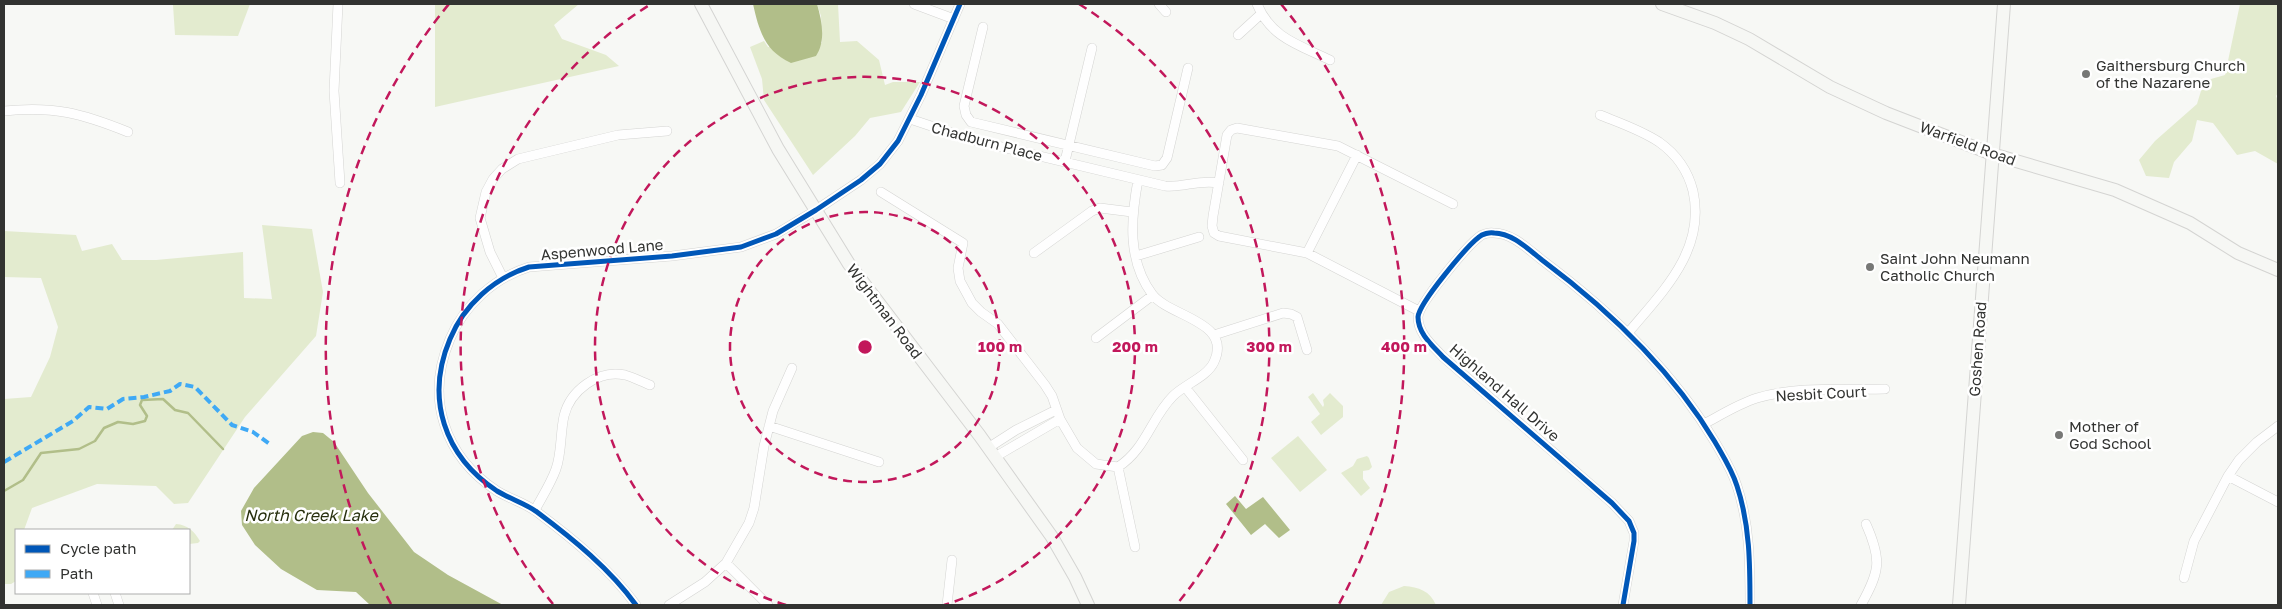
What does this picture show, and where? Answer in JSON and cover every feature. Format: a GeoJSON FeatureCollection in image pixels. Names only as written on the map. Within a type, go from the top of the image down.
{"type":"FeatureCollection","features":[{"type":"Feature","properties":{"kind":"street"},"geometry":{"type":"LineString","coordinates":[[338,4],[334,91],[340,183]]}},
{"type":"Feature","properties":{"kind":"street","name":"Wightman Road"},"geometry":{"type":"LineString","coordinates":[[701,4],[778,150],[849,264],[992,452],[1052,537],[1075,577],[1088,605]]}},
{"type":"Feature","properties":{"kind":"street"},"geometry":{"type":"LineString","coordinates":[[914,4],[954,19]]}},
{"type":"Feature","properties":{"kind":"street","name":"Aspenwood Lane"},"geometry":{"type":"LineString","coordinates":[[636,605],[620,582],[535,510],[498,491],[466,466],[453,447],[439,400],[440,376],[445,351],[453,331],[464,314],[478,299],[503,278],[529,268],[672,256],[741,247],[776,234],[816,210],[861,180],[880,164],[898,140],[910,119],[960,4]]}},
{"type":"Feature","properties":{"kind":"street"},"geometry":{"type":"LineString","coordinates":[[1160,4],[1166,12]]}},
{"type":"Feature","properties":{"kind":"street"},"geometry":{"type":"LineString","coordinates":[[1257,4],[1271,28],[1279,36],[1330,60]]}},
{"type":"Feature","properties":{"kind":"street","name":"Warfield Road"},"geometry":{"type":"LineString","coordinates":[[1662,4],[1715,23],[1749,39],[1830,87],[1870,106],[1992,154],[2115,190],[2190,223],[2238,253],[2278,270]]}},
{"type":"Feature","properties":{"kind":"street","name":"Goshen Road"},"geometry":{"type":"LineString","coordinates":[[1959,605],[2004,4]]}},
{"type":"Feature","properties":{"kind":"street"},"geometry":{"type":"LineString","coordinates":[[1238,35],[1262,14]]}},
{"type":"Feature","properties":{"kind":"street","name":"Chadburn Place"},"geometry":{"type":"LineString","coordinates":[[983,27],[964,106],[966,115],[971,122],[1155,166],[1162,165],[1168,158],[1188,68]]}},
{"type":"Feature","properties":{"kind":"street"},"geometry":{"type":"LineString","coordinates":[[1065,162],[1092,48]]}},
{"type":"Feature","properties":{"kind":"street"},"geometry":{"type":"LineString","coordinates":[[4,111],[33,108],[63,110],[128,132]]}},
{"type":"Feature","properties":{"kind":"street"},"geometry":{"type":"LineString","coordinates":[[1600,115],[1643,132],[1675,156],[1691,183],[1696,203],[1696,223],[1693,242],[1688,254],[1653,304],[1628,333]]}},
{"type":"Feature","properties":{"kind":"street","name":"Chadburn Place"},"geometry":{"type":"LineString","coordinates":[[910,119],[974,140],[1138,180],[1173,186],[1200,181],[1219,183]]}},
{"type":"Feature","properties":{"kind":"street"},"geometry":{"type":"LineString","coordinates":[[1453,204],[1328,142],[1237,128],[1231,130],[1227,135],[1212,226],[1214,232],[1219,236],[1307,253],[1419,311],[1429,295],[1480,236],[1493,232],[1510,236],[1590,297],[1628,333],[1674,382],[1704,424],[1728,465],[1741,501],[1748,538],[1750,605]]}},
{"type":"Feature","properties":{"kind":"street"},"geometry":{"type":"LineString","coordinates":[[503,278],[490,252],[480,218],[486,192],[493,179],[502,169],[518,159],[618,135],[667,131]]}},
{"type":"Feature","properties":{"kind":"street"},"geometry":{"type":"LineString","coordinates":[[1307,253],[1357,155]]}},
{"type":"Feature","properties":{"kind":"street"},"geometry":{"type":"LineString","coordinates":[[881,192],[963,243],[958,268],[965,292],[981,312],[998,324],[1045,385],[1052,396],[1058,414],[1077,448],[1087,458],[1106,467],[1118,467],[1137,452],[1166,404],[1213,364],[1216,355],[1214,335],[1203,324],[1168,306],[1153,295],[1142,275],[1132,233],[1132,212],[1138,180]]}},
{"type":"Feature","properties":{"kind":"street"},"geometry":{"type":"LineString","coordinates":[[1034,253],[1092,211],[1100,208],[1132,212]]}},
{"type":"Feature","properties":{"kind":"street"},"geometry":{"type":"LineString","coordinates":[[1136,256],[1199,237]]}},
{"type":"Feature","properties":{"kind":"street"},"geometry":{"type":"LineString","coordinates":[[1096,338],[1153,295]]}},
{"type":"Feature","properties":{"kind":"street","name":"Highland Hall Drive"},"geometry":{"type":"LineString","coordinates":[[1419,311],[1419,325],[1422,332],[1443,357],[1612,503],[1629,520],[1634,541],[1623,605]]}},
{"type":"Feature","properties":{"kind":"street"},"geometry":{"type":"LineString","coordinates":[[1214,335],[1283,313],[1291,314],[1297,317],[1307,350]]}},
{"type":"Feature","properties":{"kind":"street"},"geometry":{"type":"LineString","coordinates":[[669,605],[705,582],[726,563],[749,523],[754,508],[773,411],[792,368]]}},
{"type":"Feature","properties":{"kind":"street"},"geometry":{"type":"LineString","coordinates":[[535,510],[556,470],[564,417],[569,402],[576,393],[587,383],[602,376],[614,374],[625,375],[650,385]]}},
{"type":"Feature","properties":{"kind":"street"},"geometry":{"type":"LineString","coordinates":[[1185,387],[1244,460]]}},
{"type":"Feature","properties":{"kind":"street","name":"Nesbit Court"},"geometry":{"type":"LineString","coordinates":[[1704,424],[1746,402],[1775,394],[1885,389]]}},
{"type":"Feature","properties":{"kind":"street"},"geometry":{"type":"LineString","coordinates":[[992,452],[1058,414]]}},
{"type":"Feature","properties":{"kind":"street"},"geometry":{"type":"LineString","coordinates":[[769,426],[879,462]]}},
{"type":"Feature","properties":{"kind":"street"},"geometry":{"type":"LineString","coordinates":[[2184,578],[2194,541],[2228,476],[2239,460],[2257,442],[2278,426]]}},
{"type":"Feature","properties":{"kind":"street"},"geometry":{"type":"LineString","coordinates":[[1118,467],[1135,547]]}},
{"type":"Feature","properties":{"kind":"street"},"geometry":{"type":"LineString","coordinates":[[2228,476],[2278,502]]}},
{"type":"Feature","properties":{"kind":"street"},"geometry":{"type":"LineString","coordinates":[[1861,605],[1869,591],[1878,561],[1877,548],[1866,524]]}},
{"type":"Feature","properties":{"kind":"street"},"geometry":{"type":"LineString","coordinates":[[947,605],[952,560]]}},
{"type":"Feature","properties":{"kind":"street"},"geometry":{"type":"LineString","coordinates":[[726,563],[768,605]]}},
{"type":"Feature","properties":{"kind":"shaded area"},"geometry":{"type":"Polygon","coordinates":[[[152,4],[250,4],[238,36],[175,35],[173,5],[152,4]]]}},
{"type":"Feature","properties":{"kind":"shaded area"},"geometry":{"type":"Polygon","coordinates":[[[435,4],[579,4],[554,25],[562,39],[606,55],[619,66],[435,107],[435,4]]]}},
{"type":"Feature","properties":{"kind":"shaded area"},"geometry":{"type":"Polygon","coordinates":[[[817,4],[838,4],[840,42],[857,41],[879,60],[885,85],[893,82],[920,82],[901,112],[870,118],[855,136],[813,175],[764,100],[762,79],[750,47],[764,41],[768,47],[822,43],[821,16],[817,4]]]}},
{"type":"Feature","properties":{"kind":"shaded area"},"geometry":{"type":"Polygon","coordinates":[[[2240,4],[2278,4],[2278,93],[2276,96],[2278,101],[2278,164],[2255,151],[2237,155],[2213,123],[2197,120],[2192,141],[2174,162],[2169,178],[2146,176],[2139,160],[2155,141],[2197,104],[2204,81],[2225,75],[2240,4]]]}},
{"type":"Feature","properties":{"kind":"shaded area"},"geometry":{"type":"Polygon","coordinates":[[[262,225],[312,229],[323,292],[316,336],[245,417],[188,503],[174,504],[156,486],[97,484],[32,508],[24,529],[15,529],[15,582],[4,584],[4,399],[31,397],[50,357],[58,327],[41,278],[4,277],[4,231],[76,235],[82,251],[112,244],[122,260],[156,260],[243,252],[244,298],[272,299],[262,225]]]}},
{"type":"Feature","properties":{"kind":"shaded area"},"geometry":{"type":"Polygon","coordinates":[[[1313,393],[1323,407],[1323,400],[1330,393],[1343,406],[1343,417],[1321,435],[1311,422],[1320,414],[1308,397],[1313,393]]]}},
{"type":"Feature","properties":{"kind":"shaded area"},"geometry":{"type":"Polygon","coordinates":[[[1298,436],[1327,470],[1300,492],[1271,458],[1298,436]]]}},
{"type":"Feature","properties":{"kind":"shaded area"},"geometry":{"type":"Polygon","coordinates":[[[1367,456],[1372,467],[1369,470],[1363,471],[1363,479],[1370,488],[1361,496],[1341,473],[1353,466],[1357,459],[1367,456]]]}},
{"type":"Feature","properties":{"kind":"shaded area"},"geometry":{"type":"Polygon","coordinates":[[[176,524],[190,529],[173,529],[176,524]]]}},
{"type":"Feature","properties":{"kind":"shaded area"},"geometry":{"type":"Polygon","coordinates":[[[190,529],[200,541],[190,544],[190,529]]]}},
{"type":"Feature","properties":{"kind":"shaded area"},"geometry":{"type":"Polygon","coordinates":[[[1404,586],[1414,587],[1427,593],[1436,605],[1381,605],[1389,592],[1404,586]]]}},
{"type":"Feature","properties":{"kind":"water"},"geometry":{"type":"Polygon","coordinates":[[[753,4],[817,4],[822,24],[822,37],[816,56],[791,63],[775,53],[764,39],[753,4]]]}},
{"type":"Feature","properties":{"kind":"water","name":"North Creek Lake"},"geometry":{"type":"Polygon","coordinates":[[[313,432],[323,433],[334,442],[368,493],[414,552],[448,575],[503,605],[370,605],[356,592],[317,590],[281,569],[255,545],[242,525],[241,511],[254,488],[302,436],[313,432]]]}},
{"type":"Feature","properties":{"kind":"water"},"geometry":{"type":"Polygon","coordinates":[[[1235,496],[1246,509],[1263,497],[1290,530],[1279,538],[1265,524],[1251,535],[1226,504],[1235,496]]]}},
{"type":"Feature","properties":{"kind":"waterway"},"geometry":{"type":"LineString","coordinates":[[4,491],[23,480],[41,453],[79,449],[95,441],[104,428],[118,422],[133,424],[145,421],[147,416],[140,405],[142,400],[163,399],[175,410],[188,413],[223,449]]}},
{"type":"Feature","properties":{"kind":"marked path"},"geometry":{"type":"LineString","coordinates":[[4,462],[73,421],[89,407],[107,409],[123,399],[144,397],[170,391],[180,384],[195,387],[232,425],[253,432],[271,445]]}},
{"type":"Feature","properties":{"kind":"cycle path"},"geometry":{"type":"LineString","coordinates":[[636,605],[615,579],[564,533],[532,509],[497,491],[479,477],[464,461],[452,443],[444,424],[440,404],[439,383],[443,361],[456,327],[463,315],[482,294],[504,278],[529,267],[672,256],[741,247],[776,234],[816,210],[861,180],[880,164],[898,141],[921,95],[960,4]]}},
{"type":"Feature","properties":{"kind":"cycle path"},"geometry":{"type":"LineString","coordinates":[[1623,605],[1634,541],[1634,533],[1629,521],[1612,503],[1443,357],[1420,329],[1418,317],[1426,300],[1465,251],[1484,234],[1501,234],[1513,239],[1591,299],[1638,343],[1679,390],[1698,416],[1730,469],[1745,515],[1750,575],[1750,605]]}},
{"type":"Feature","properties":{"kind":"place","name":"Gaithersburg Church of the Nazarene"},"geometry":{"type":"Point","coordinates":[2086,74]}},
{"type":"Feature","properties":{"kind":"place","name":"Saint John Neumann Catholic Church"},"geometry":{"type":"Point","coordinates":[1870,267]}},
{"type":"Feature","properties":{"kind":"place","name":"Mother of God School"},"geometry":{"type":"Point","coordinates":[2059,435]}}]}
